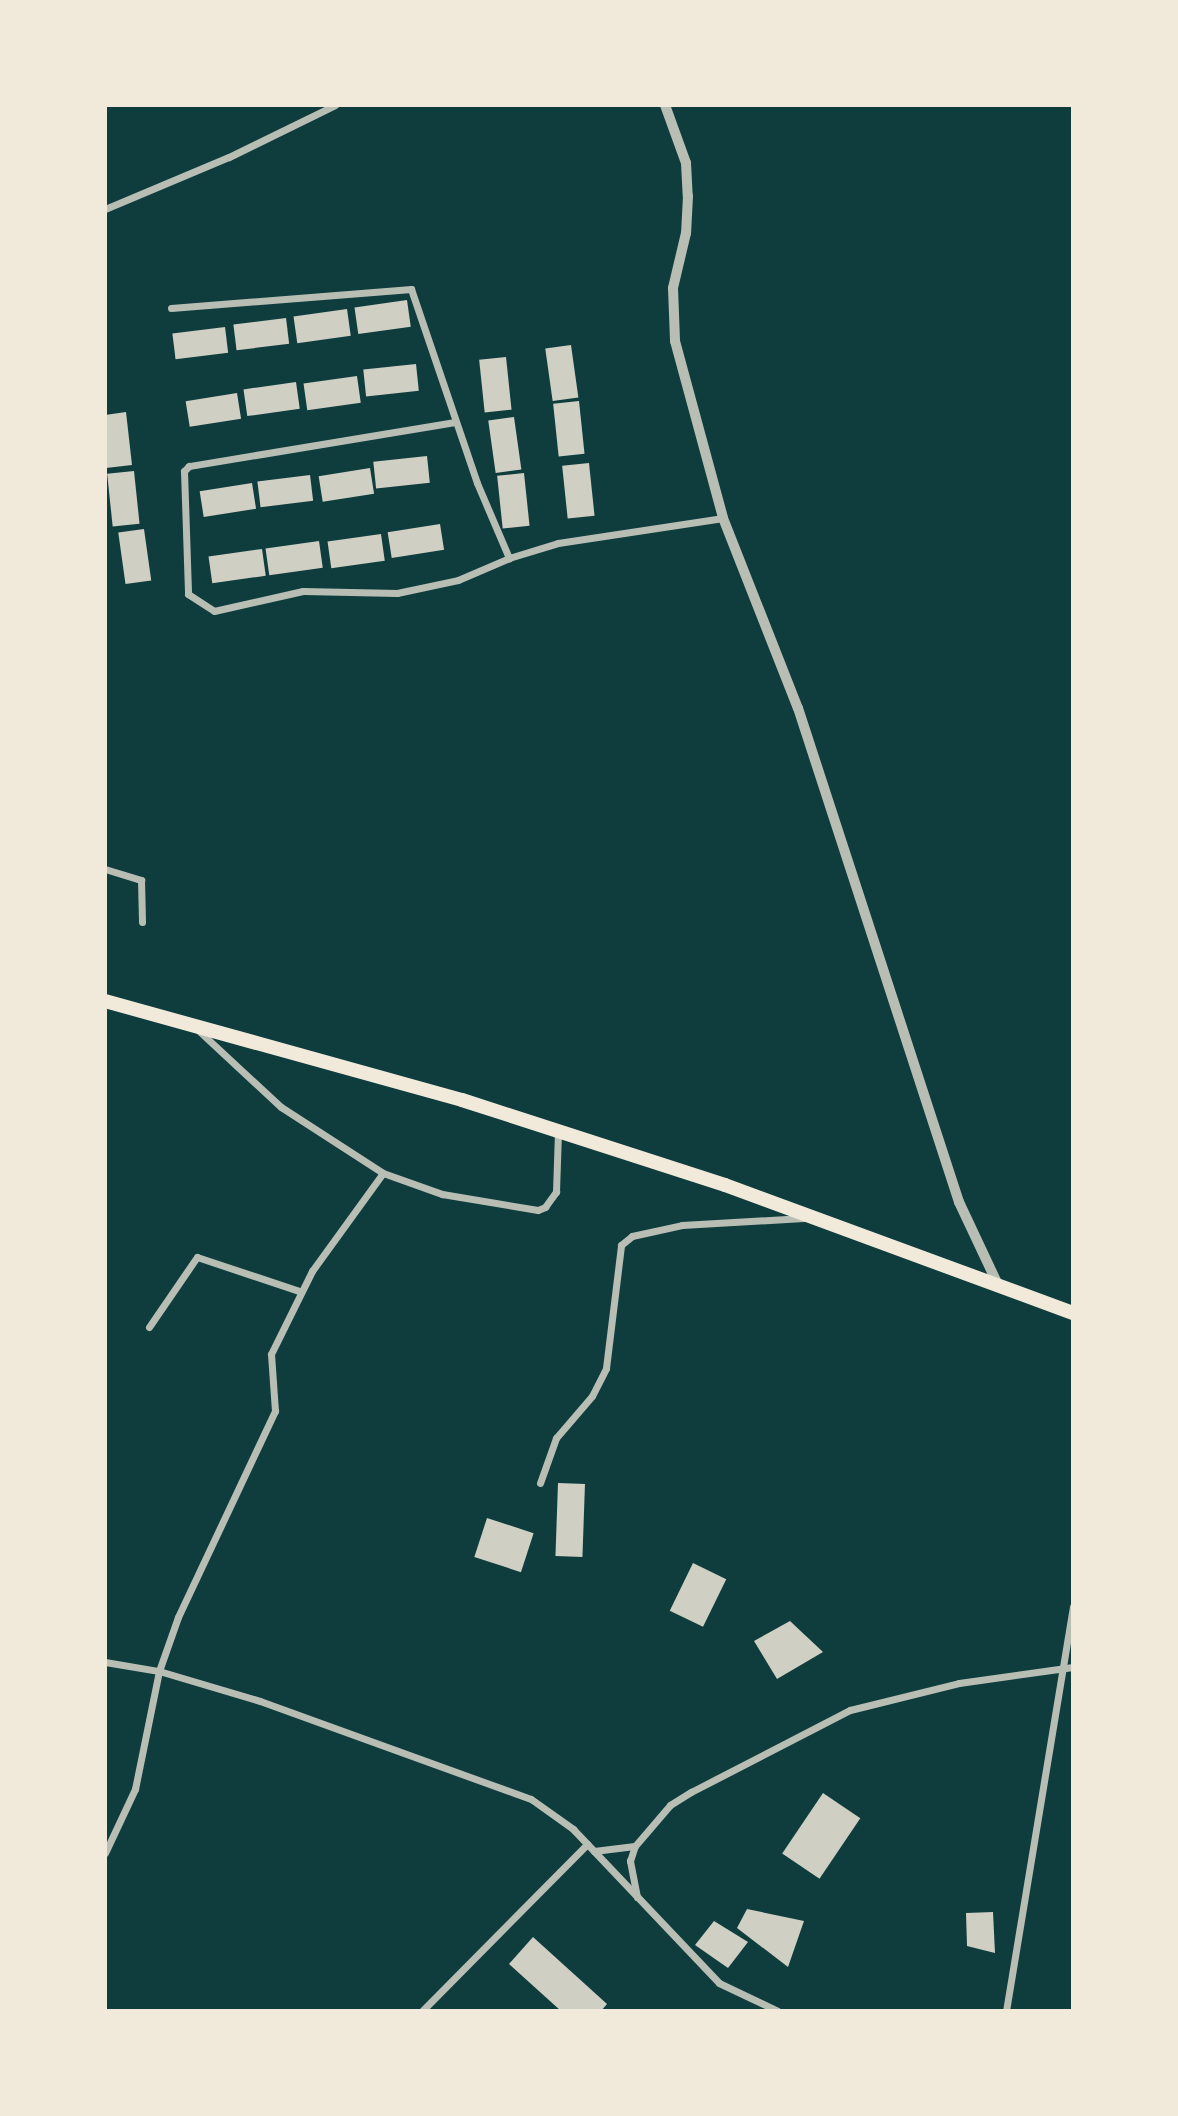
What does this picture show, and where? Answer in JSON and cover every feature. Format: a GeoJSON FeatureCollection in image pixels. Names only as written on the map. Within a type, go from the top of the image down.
{"type":"FeatureCollection","features":[{"type":"Feature","properties":{"kind":"highway"},"geometry":{"type":"LineString","coordinates":[[105,1001],[462,1100],[812,1217],[1073,1313]]}},
{"type":"Feature","properties":{"kind":"street"},"geometry":{"type":"LineString","coordinates":[[105,209],[229,157],[335,105]]}},
{"type":"Feature","properties":{"kind":"street"},"geometry":{"type":"LineString","coordinates":[[665,105],[686,163],[688,196],[686,233],[673,288],[675,341],[723,518],[798,708],[959,1202],[998,1285]]}},
{"type":"Feature","properties":{"kind":"street"},"geometry":{"type":"LineString","coordinates":[[171,307],[406,286],[413,293],[455,422],[509,558]]}},
{"type":"Feature","properties":{"kind":"street"},"geometry":{"type":"LineString","coordinates":[[455,422],[188,466],[184,471],[188,594],[214,611],[303,591],[397,593],[458,580],[509,558],[558,544],[723,518]]}},
{"type":"Feature","properties":{"kind":"street"},"geometry":{"type":"LineString","coordinates":[[105,869],[141,880],[142,922]]}},
{"type":"Feature","properties":{"kind":"street"},"geometry":{"type":"LineString","coordinates":[[195,1027],[273,1101],[383,1173],[442,1194],[538,1210],[556,1192],[558,1131]]}},
{"type":"Feature","properties":{"kind":"street"},"geometry":{"type":"LineString","coordinates":[[105,1853],[135,1789],[159,1671],[178,1617],[275,1411],[271,1354],[299,1291],[383,1173]]}},
{"type":"Feature","properties":{"kind":"street"},"geometry":{"type":"LineString","coordinates":[[540,1483],[556,1438],[592,1396],[606,1368],[621,1245],[632,1236],[681,1225],[812,1217]]}},
{"type":"Feature","properties":{"kind":"street"},"geometry":{"type":"LineString","coordinates":[[149,1327],[197,1257],[299,1291]]}},
{"type":"Feature","properties":{"kind":"street"},"geometry":{"type":"LineString","coordinates":[[1006,2011],[1069,1666],[1073,1607]]}},
{"type":"Feature","properties":{"kind":"street"},"geometry":{"type":"LineString","coordinates":[[105,1662],[159,1671],[260,1701],[531,1799],[554,1813],[587,1844],[719,1983],[778,2011]]}},
{"type":"Feature","properties":{"kind":"street"},"geometry":{"type":"LineString","coordinates":[[638,1900],[630,1861],[635,1846],[670,1805],[691,1792],[850,1710],[959,1683],[1069,1666]]}},
{"type":"Feature","properties":{"kind":"street"},"geometry":{"type":"LineString","coordinates":[[422,2011],[587,1844]]}},
{"type":"Feature","properties":{"kind":"street"},"geometry":{"type":"LineString","coordinates":[[594,1852],[635,1846]]}},
{"type":"Feature","properties":{"kind":"building"},"geometry":{"type":"Polygon","coordinates":[[[407,300],[411,327],[358,334],[355,307],[407,300]]]}},
{"type":"Feature","properties":{"kind":"building"},"geometry":{"type":"Polygon","coordinates":[[[347,309],[351,336],[297,343],[294,317],[347,309]]]}},
{"type":"Feature","properties":{"kind":"building"},"geometry":{"type":"Polygon","coordinates":[[[286,318],[289,344],[237,350],[233,324],[286,318]]]}},
{"type":"Feature","properties":{"kind":"building"},"geometry":{"type":"Polygon","coordinates":[[[225,327],[228,353],[176,359],[172,333],[225,327]]]}},
{"type":"Feature","properties":{"kind":"building"},"geometry":{"type":"Polygon","coordinates":[[[571,345],[578,397],[553,401],[545,349],[571,345]]]}},
{"type":"Feature","properties":{"kind":"building"},"geometry":{"type":"Polygon","coordinates":[[[506,357],[512,410],[485,413],[479,360],[506,357]]]}},
{"type":"Feature","properties":{"kind":"building"},"geometry":{"type":"Polygon","coordinates":[[[416,364],[419,391],[366,396],[363,370],[416,364]]]}},
{"type":"Feature","properties":{"kind":"building"},"geometry":{"type":"Polygon","coordinates":[[[357,376],[361,403],[307,410],[304,384],[357,376]]]}},
{"type":"Feature","properties":{"kind":"building"},"geometry":{"type":"Polygon","coordinates":[[[296,382],[300,409],[247,416],[244,389],[296,382]]]}},
{"type":"Feature","properties":{"kind":"building"},"geometry":{"type":"Polygon","coordinates":[[[237,393],[241,419],[190,427],[186,401],[237,393]]]}},
{"type":"Feature","properties":{"kind":"building"},"geometry":{"type":"Polygon","coordinates":[[[579,401],[585,454],[559,456],[553,404],[579,401]]]}},
{"type":"Feature","properties":{"kind":"building"},"geometry":{"type":"Polygon","coordinates":[[[126,412],[132,465],[106,468],[105,415],[126,412]]]}},
{"type":"Feature","properties":{"kind":"building"},"geometry":{"type":"Polygon","coordinates":[[[514,417],[521,469],[496,473],[488,421],[514,417]]]}},
{"type":"Feature","properties":{"kind":"building"},"geometry":{"type":"Polygon","coordinates":[[[427,456],[430,483],[376,488],[373,462],[427,456]]]}},
{"type":"Feature","properties":{"kind":"building"},"geometry":{"type":"Polygon","coordinates":[[[589,463],[595,516],[568,519],[562,466],[589,463]]]}},
{"type":"Feature","properties":{"kind":"building"},"geometry":{"type":"Polygon","coordinates":[[[370,468],[374,494],[323,502],[319,476],[370,468]]]}},
{"type":"Feature","properties":{"kind":"building"},"geometry":{"type":"Polygon","coordinates":[[[134,471],[140,524],[113,527],[107,474],[134,471]]]}},
{"type":"Feature","properties":{"kind":"building"},"geometry":{"type":"Polygon","coordinates":[[[524,473],[530,526],[503,529],[497,476],[524,473]]]}},
{"type":"Feature","properties":{"kind":"building"},"geometry":{"type":"Polygon","coordinates":[[[310,475],[313,501],[261,507],[257,481],[310,475]]]}},
{"type":"Feature","properties":{"kind":"building"},"geometry":{"type":"Polygon","coordinates":[[[252,483],[256,509],[204,517],[200,491],[252,483]]]}},
{"type":"Feature","properties":{"kind":"building"},"geometry":{"type":"Polygon","coordinates":[[[440,524],[444,550],[392,558],[388,532],[440,524]]]}},
{"type":"Feature","properties":{"kind":"building"},"geometry":{"type":"Polygon","coordinates":[[[144,529],[151,580],[125,584],[118,533],[144,529]]]}},
{"type":"Feature","properties":{"kind":"building"},"geometry":{"type":"Polygon","coordinates":[[[381,534],[385,561],[331,568],[328,542],[381,534]]]}},
{"type":"Feature","properties":{"kind":"building"},"geometry":{"type":"Polygon","coordinates":[[[319,541],[323,568],[269,575],[266,549],[319,541]]]}},
{"type":"Feature","properties":{"kind":"building"},"geometry":{"type":"Polygon","coordinates":[[[262,549],[266,576],[212,583],[209,557],[262,549]]]}},
{"type":"Feature","properties":{"kind":"building"},"geometry":{"type":"Polygon","coordinates":[[[558,1483],[585,1484],[582,1557],[555,1556],[558,1483]]]}},
{"type":"Feature","properties":{"kind":"building"},"geometry":{"type":"Polygon","coordinates":[[[487,1518],[534,1533],[521,1572],[474,1557],[487,1518]]]}},
{"type":"Feature","properties":{"kind":"building"},"geometry":{"type":"Polygon","coordinates":[[[693,1563],[726,1579],[703,1627],[670,1611],[693,1563]]]}},
{"type":"Feature","properties":{"kind":"building"},"geometry":{"type":"Polygon","coordinates":[[[790,1621],[823,1652],[777,1679],[754,1641],[790,1621]]]}},
{"type":"Feature","properties":{"kind":"building"},"geometry":{"type":"Polygon","coordinates":[[[823,1793],[860,1818],[819,1879],[782,1854],[823,1793]]]}},
{"type":"Feature","properties":{"kind":"building"},"geometry":{"type":"Polygon","coordinates":[[[747,1909],[804,1921],[788,1967],[737,1928],[747,1909]]]}},
{"type":"Feature","properties":{"kind":"building"},"geometry":{"type":"Polygon","coordinates":[[[993,1912],[995,1953],[967,1946],[966,1913],[993,1912]]]}},
{"type":"Feature","properties":{"kind":"building"},"geometry":{"type":"Polygon","coordinates":[[[714,1921],[748,1942],[728,1968],[695,1945],[714,1921]]]}},
{"type":"Feature","properties":{"kind":"building"},"geometry":{"type":"Polygon","coordinates":[[[533,1937],[607,2004],[601,2011],[561,2011],[509,1964],[533,1937]]]}}]}
